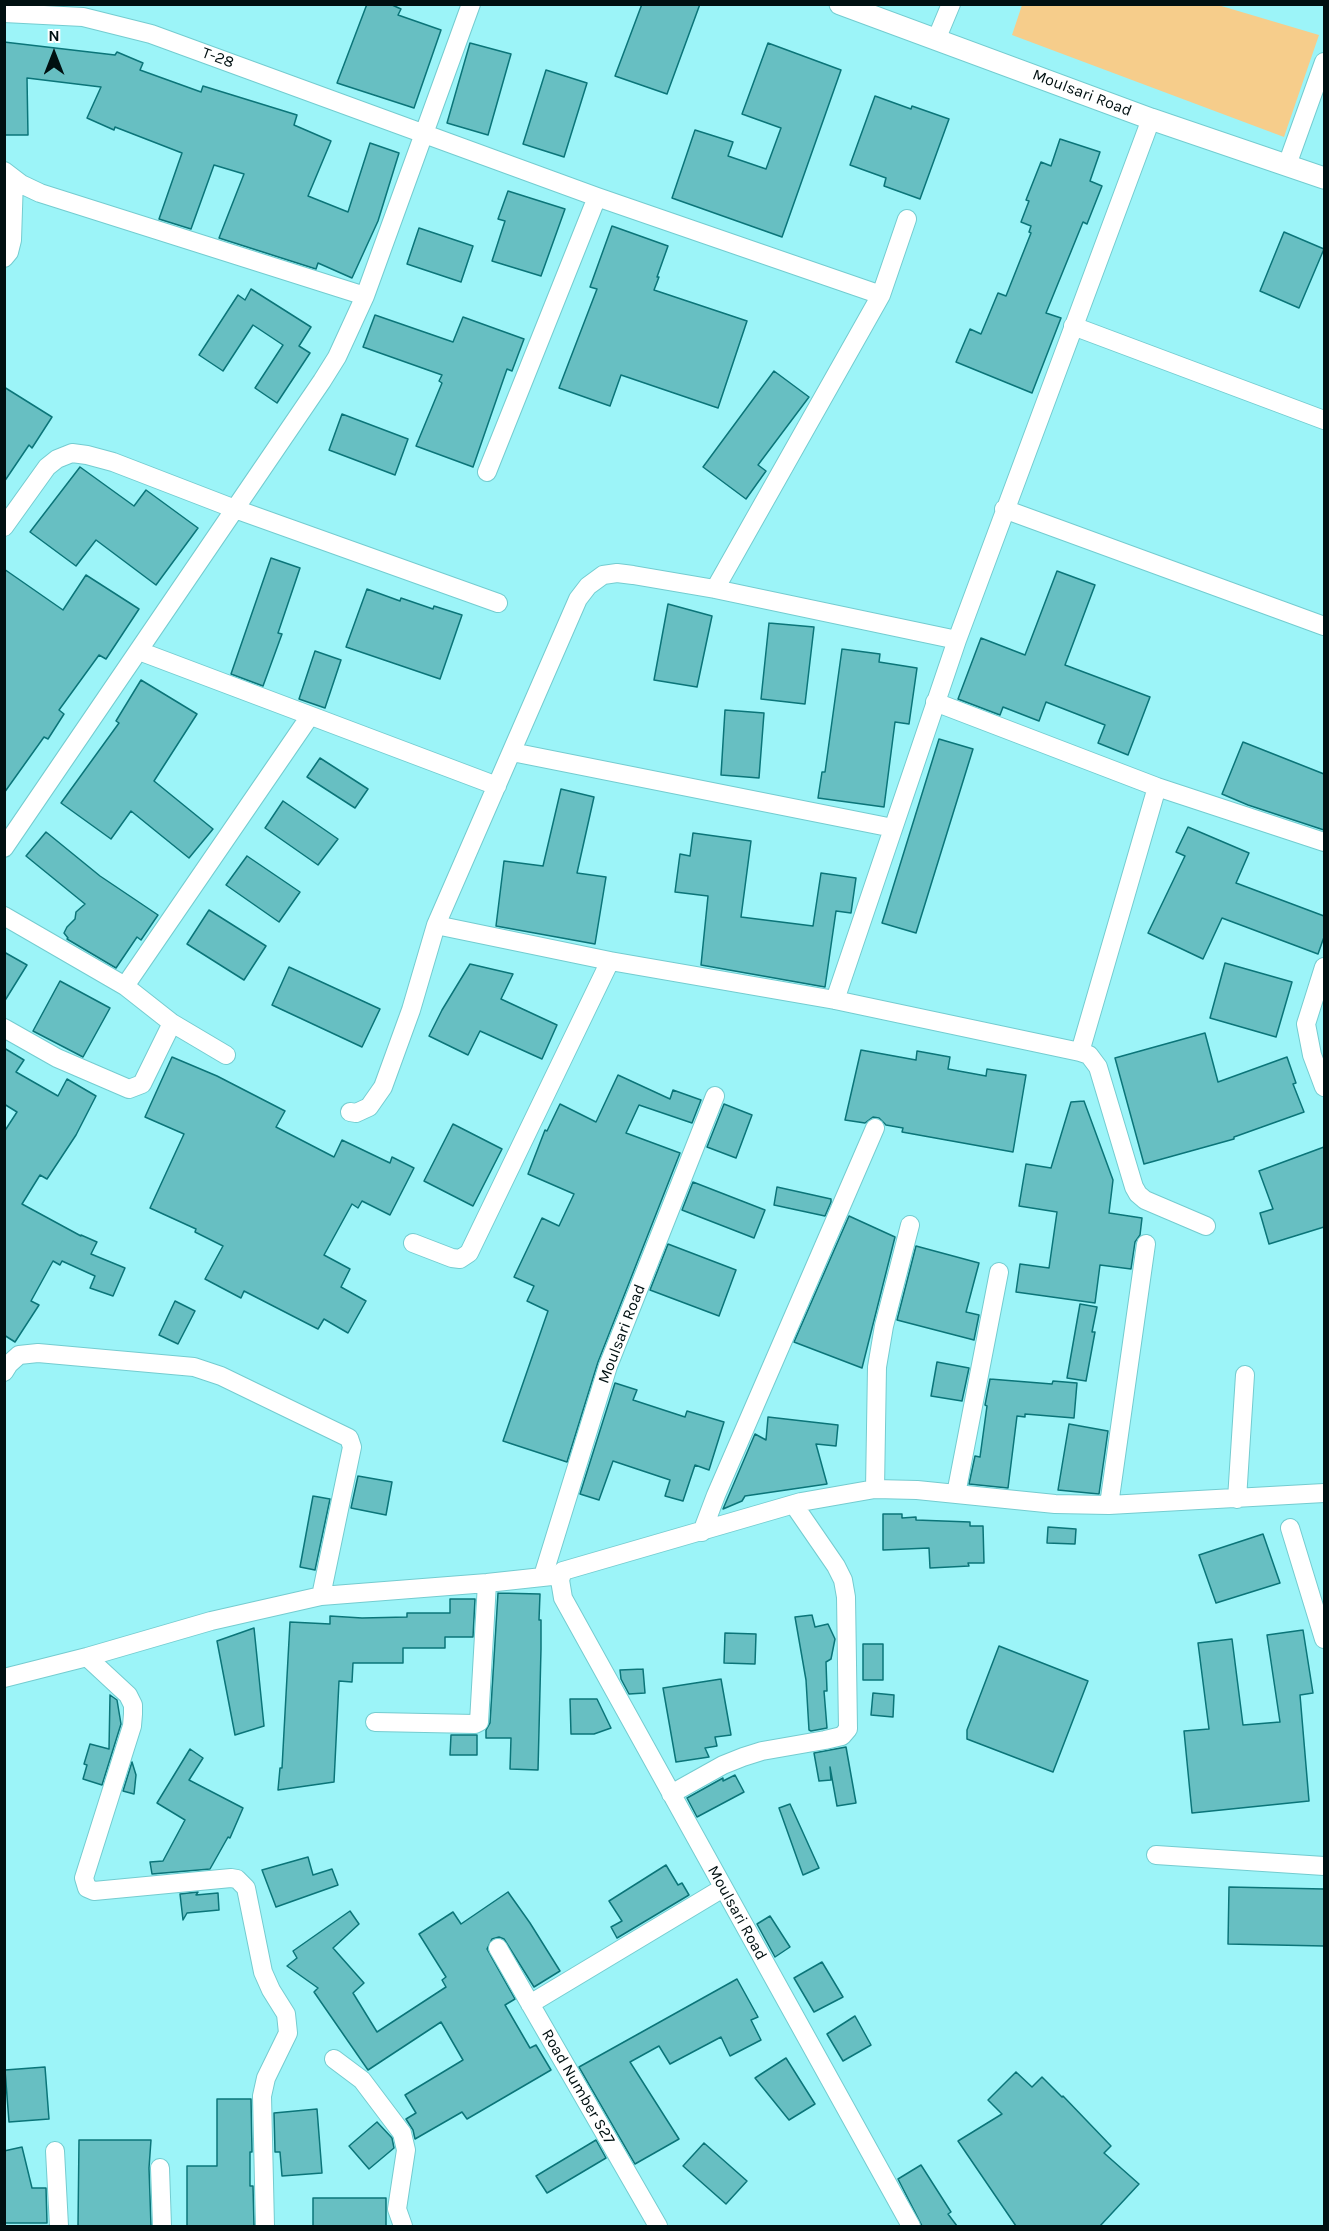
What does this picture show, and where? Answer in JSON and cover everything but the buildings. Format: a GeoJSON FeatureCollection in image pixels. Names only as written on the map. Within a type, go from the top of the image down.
{"type":"FeatureCollection","features":[{"type":"Feature","properties":{"kind":"street"},"geometry":{"type":"LineString","coordinates":[[4,848],[337,357],[365,296],[471,4]]}},
{"type":"Feature","properties":{"kind":"street","name":"Moulsari Road"},"geometry":{"type":"LineString","coordinates":[[840,4],[1151,119],[1324,178]]}},
{"type":"Feature","properties":{"kind":"street"},"geometry":{"type":"LineString","coordinates":[[936,40],[951,4]]}},
{"type":"Feature","properties":{"kind":"street","name":"T-28"},"geometry":{"type":"LineString","coordinates":[[4,12],[83,17],[151,34],[597,197],[881,295]]}},
{"type":"Feature","properties":{"kind":"street"},"geometry":{"type":"LineString","coordinates":[[1287,165],[1324,62]]}},
{"type":"Feature","properties":{"kind":"street"},"geometry":{"type":"LineString","coordinates":[[835,1000],[934,702],[1151,119]]}},
{"type":"Feature","properties":{"kind":"street"},"geometry":{"type":"LineString","coordinates":[[9,175],[40,193],[365,296]]}},
{"type":"Feature","properties":{"kind":"street"},"geometry":{"type":"LineString","coordinates":[[4,258],[9,252],[12,240],[9,175]]}},
{"type":"Feature","properties":{"kind":"street"},"geometry":{"type":"LineString","coordinates":[[487,472],[597,197]]}},
{"type":"Feature","properties":{"kind":"street"},"geometry":{"type":"LineString","coordinates":[[715,589],[881,295],[907,219]]}},
{"type":"Feature","properties":{"kind":"street"},"geometry":{"type":"LineString","coordinates":[[1073,326],[1324,420]]}},
{"type":"Feature","properties":{"kind":"street"},"geometry":{"type":"LineString","coordinates":[[4,527],[47,467],[57,459],[72,453],[113,462],[235,509],[498,603]]}},
{"type":"Feature","properties":{"kind":"street"},"geometry":{"type":"LineString","coordinates":[[1004,509],[1324,626]]}},
{"type":"Feature","properties":{"kind":"street"},"geometry":{"type":"LineString","coordinates":[[350,1112],[356,1113],[369,1107],[382,1087],[411,1010],[436,925],[578,599],[588,586],[603,575],[617,573],[715,589],[957,640]]}},
{"type":"Feature","properties":{"kind":"street"},"geometry":{"type":"LineString","coordinates":[[139,651],[497,786]]}},
{"type":"Feature","properties":{"kind":"street"},"geometry":{"type":"LineString","coordinates":[[934,702],[1157,788],[1324,842]]}},
{"type":"Feature","properties":{"kind":"street"},"geometry":{"type":"LineString","coordinates":[[124,986],[310,716]]}},
{"type":"Feature","properties":{"kind":"street"},"geometry":{"type":"LineString","coordinates":[[512,752],[892,828]]}},
{"type":"Feature","properties":{"kind":"street"},"geometry":{"type":"LineString","coordinates":[[1080,1052],[1157,788]]}},
{"type":"Feature","properties":{"kind":"street"},"geometry":{"type":"LineString","coordinates":[[4,916],[124,986],[172,1023],[226,1055]]}},
{"type":"Feature","properties":{"kind":"street"},"geometry":{"type":"LineString","coordinates":[[436,925],[610,962],[835,1000],[1080,1052],[1094,1060],[1098,1067],[1138,1194],[1144,1200],[1206,1226]]}},
{"type":"Feature","properties":{"kind":"street"},"geometry":{"type":"LineString","coordinates":[[413,1243],[452,1258],[460,1258],[469,1253],[610,962]]}},
{"type":"Feature","properties":{"kind":"street"},"geometry":{"type":"LineString","coordinates":[[1324,967],[1306,1024],[1312,1054],[1324,1087]]}},
{"type":"Feature","properties":{"kind":"street"},"geometry":{"type":"LineString","coordinates":[[4,1028],[57,1058],[129,1089],[142,1083],[172,1023]]}},
{"type":"Feature","properties":{"kind":"street","name":"Moulsari Road"},"geometry":{"type":"LineString","coordinates":[[715,1096],[608,1366],[552,1576],[911,2226]]}},
{"type":"Feature","properties":{"kind":"street"},"geometry":{"type":"LineString","coordinates":[[702,1532],[875,1128]]}},
{"type":"Feature","properties":{"kind":"street"},"geometry":{"type":"LineString","coordinates":[[875,1490],[877,1367],[884,1326],[910,1226]]}},
{"type":"Feature","properties":{"kind":"street"},"geometry":{"type":"LineString","coordinates":[[1108,1505],[1146,1244]]}},
{"type":"Feature","properties":{"kind":"street"},"geometry":{"type":"LineString","coordinates":[[956,1494],[999,1272]]}},
{"type":"Feature","properties":{"kind":"street"},"geometry":{"type":"LineString","coordinates":[[4,1372],[9,1364],[12,1350],[201,1369],[221,1376],[349,1438],[352,1447],[321,1596]]}},
{"type":"Feature","properties":{"kind":"street"},"geometry":{"type":"LineString","coordinates":[[1237,1499],[1245,1375]]}},
{"type":"Feature","properties":{"kind":"street"},"geometry":{"type":"LineString","coordinates":[[4,1678],[211,1621],[321,1596],[552,1576],[568,1568],[794,1505],[821,1498],[875,1490],[956,1494],[1056,1504],[1108,1505],[1324,1493]]}},
{"type":"Feature","properties":{"kind":"street"},"geometry":{"type":"LineString","coordinates":[[671,1794],[723,1765],[743,1757],[762,1751],[843,1736],[848,1729],[846,1597],[843,1580],[794,1505]]}},
{"type":"Feature","properties":{"kind":"street"},"geometry":{"type":"LineString","coordinates":[[1290,1528],[1324,1639]]}},
{"type":"Feature","properties":{"kind":"street"},"geometry":{"type":"LineString","coordinates":[[375,1722],[475,1724],[479,1722],[487,1583]]}},
{"type":"Feature","properties":{"kind":"street"},"geometry":{"type":"LineString","coordinates":[[87,1657],[128,1695],[133,1705],[132,1726],[84,1878],[87,1888],[94,1891],[237,1879],[246,1888],[263,1972],[271,1990],[286,2013],[288,2033],[266,2078],[262,2096],[265,2226]]}},
{"type":"Feature","properties":{"kind":"street"},"geometry":{"type":"LineString","coordinates":[[1156,1855],[1324,1866]]}},
{"type":"Feature","properties":{"kind":"street"},"geometry":{"type":"LineString","coordinates":[[530,2004],[723,1888]]}},
{"type":"Feature","properties":{"kind":"street","name":"Road Number S27"},"geometry":{"type":"LineString","coordinates":[[498,1948],[658,2226]]}},
{"type":"Feature","properties":{"kind":"street"},"geometry":{"type":"LineString","coordinates":[[334,2059],[362,2080],[402,2133],[406,2150],[397,2209],[402,2226]]}},
{"type":"Feature","properties":{"kind":"street"},"geometry":{"type":"LineString","coordinates":[[55,2151],[59,2226]]}},
{"type":"Feature","properties":{"kind":"street"},"geometry":{"type":"LineString","coordinates":[[160,2168],[162,2226]]}},
{"type":"Feature","properties":{"kind":"shaded area"},"geometry":{"type":"Polygon","coordinates":[[[1022,5],[1218,5],[1319,35],[1284,137],[1012,35],[1022,5]]]}}]}
